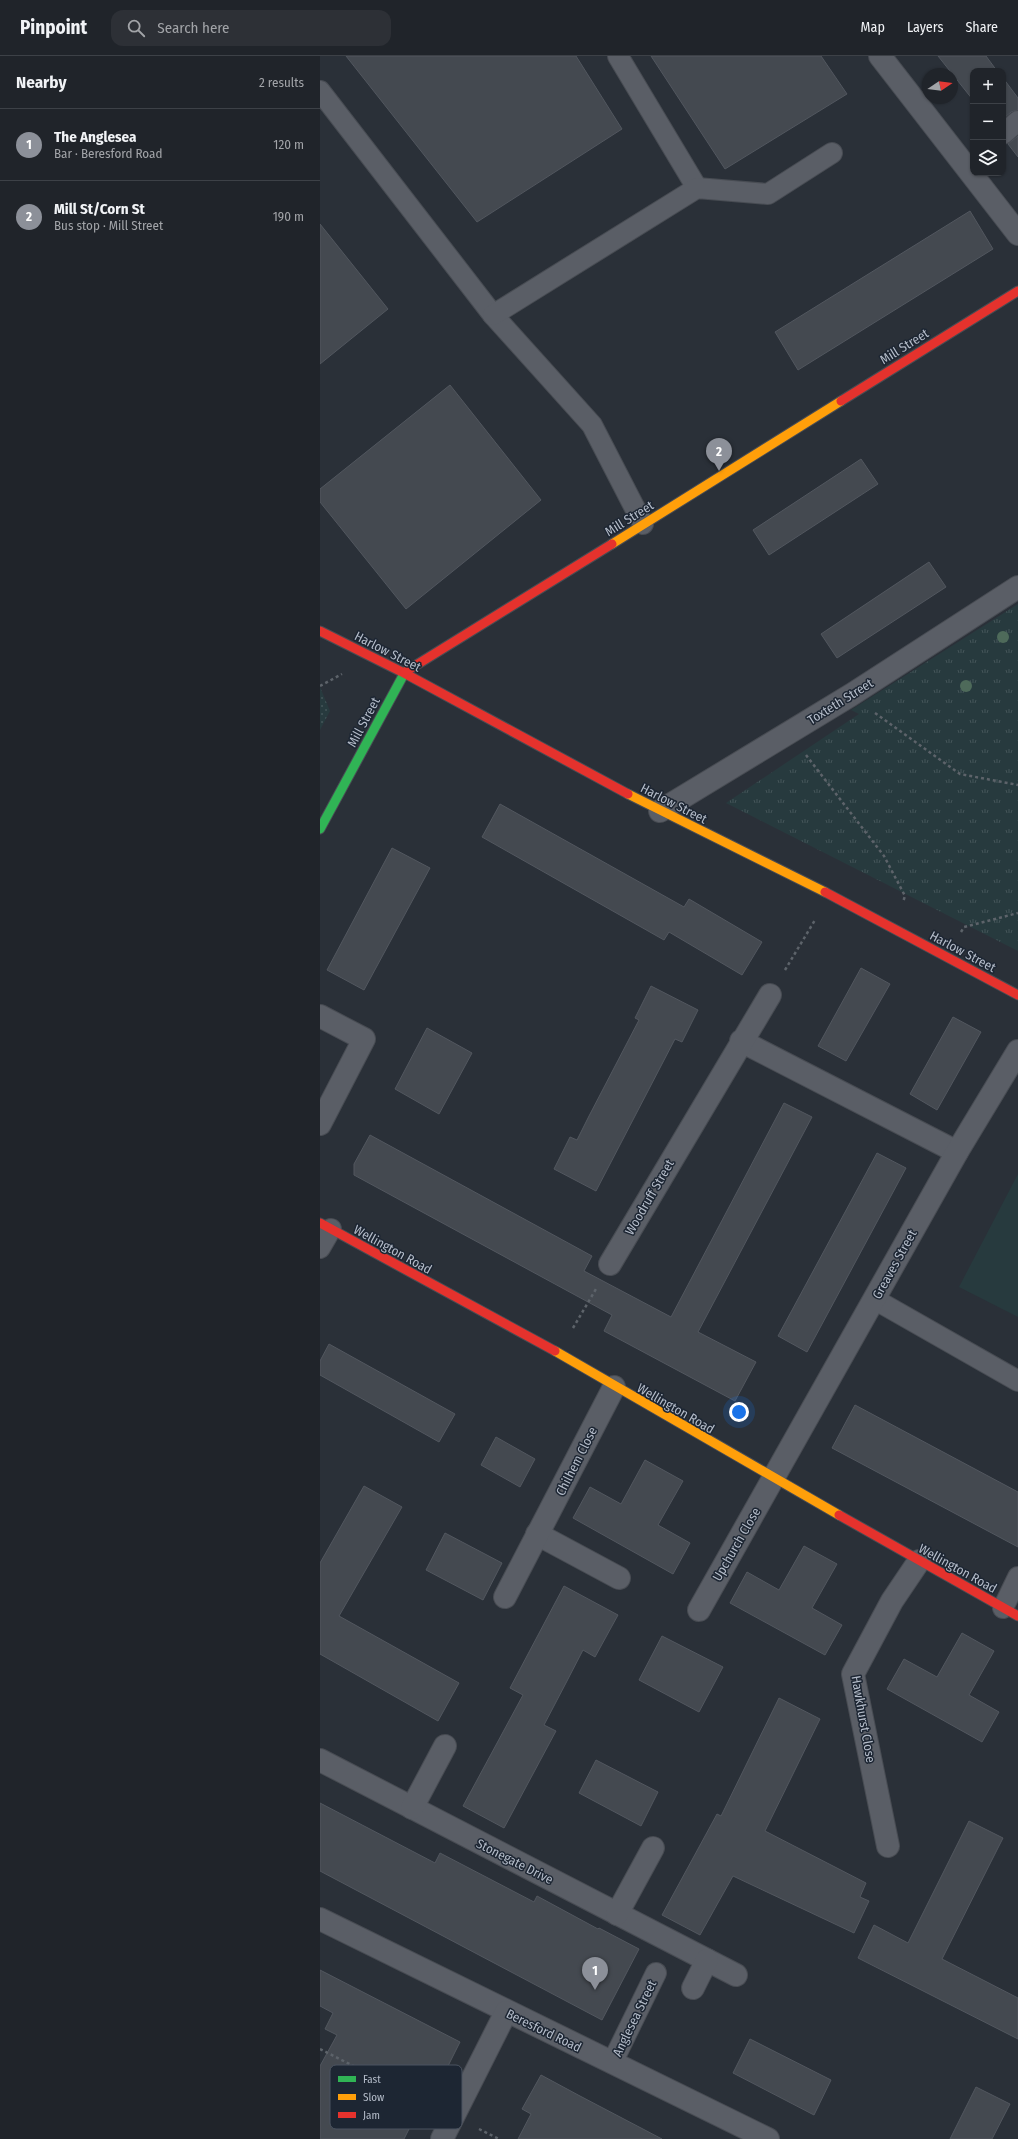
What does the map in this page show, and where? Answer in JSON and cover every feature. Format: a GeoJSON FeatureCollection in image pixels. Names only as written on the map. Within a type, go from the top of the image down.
{"type":"FeatureCollection","features":[{"type":"Feature","properties":{"kind":"street"},"geometry":{"type":"LineString","coordinates":[[880,56],[969,163],[1018,234]]}},
{"type":"Feature","properties":{"kind":"street","name":"Mill Street"},"geometry":{"type":"LineString","coordinates":[[320,829],[404,673],[1018,290]]}},
{"type":"Feature","properties":{"kind":"street","name":"Toxteth Street"},"geometry":{"type":"LineString","coordinates":[[660,811],[851,695],[1018,587]]}},
{"type":"Feature","properties":{"kind":"street","name":"Harlow Street"},"geometry":{"type":"LineString","coordinates":[[320,631],[404,673],[660,811],[831,895],[1018,995]]}},
{"type":"Feature","properties":{"kind":"street","name":"Woodruff Street"},"geometry":{"type":"LineString","coordinates":[[610,1264],[741,1041],[770,995]]}},
{"type":"Feature","properties":{"kind":"street"},"geometry":{"type":"LineString","coordinates":[[320,1016],[364,1039],[320,1124]]}},
{"type":"Feature","properties":{"kind":"street"},"geometry":{"type":"LineString","coordinates":[[741,1041],[957,1152]]}},
{"type":"Feature","properties":{"kind":"street","name":"Greaves Street"},"geometry":{"type":"LineString","coordinates":[[774,1479],[957,1152],[1018,1051]]}},
{"type":"Feature","properties":{"kind":"street","name":"Wellington Road"},"geometry":{"type":"LineString","coordinates":[[325,1226],[558,1353],[774,1479],[1010,1612]]}},
{"type":"Feature","properties":{"kind":"street","name":"Chilhem Close"},"geometry":{"type":"LineString","coordinates":[[505,1597],[614,1387]]}},
{"type":"Feature","properties":{"kind":"street","name":"Upchurch Close"},"geometry":{"type":"LineString","coordinates":[[699,1610],[774,1479]]}},
{"type":"Feature","properties":{"kind":"street"},"geometry":{"type":"LineString","coordinates":[[538,1534],[619,1578]]}},
{"type":"Feature","properties":{"kind":"street","name":"Hawkhurst Close"},"geometry":{"type":"LineString","coordinates":[[888,1846],[853,1674],[892,1601],[919,1561]]}},
{"type":"Feature","properties":{"kind":"street"},"geometry":{"type":"LineString","coordinates":[[412,1808],[445,1746]]}},
{"type":"Feature","properties":{"kind":"street","name":"Stonegate Drive"},"geometry":{"type":"LineString","coordinates":[[320,1760],[736,1975]]}},
{"type":"Feature","properties":{"kind":"street"},"geometry":{"type":"LineString","coordinates":[[617,1914],[653,1848]]}},
{"type":"Feature","properties":{"kind":"street","name":"Beresford Road"},"geometry":{"type":"LineString","coordinates":[[320,1919],[506,2012],[612,2062],[768,2139]]}},
{"type":"Feature","properties":{"kind":"street"},"geometry":{"type":"LineString","coordinates":[[693,1988],[707,1960]]}},
{"type":"Feature","properties":{"kind":"street"},"geometry":{"type":"LineString","coordinates":[[462,2100],[506,2012]]}},
{"type":"Feature","properties":{"kind":"street"},"geometry":{"type":"LineString","coordinates":[[442,2139],[447,2129]]}},
{"type":"Feature","properties":{"kind":"lane"},"geometry":{"type":"LineString","coordinates":[[618,56],[697,188]]}},
{"type":"Feature","properties":{"kind":"lane"},"geometry":{"type":"LineString","coordinates":[[320,91],[493,315],[592,425],[644,524]]}},
{"type":"Feature","properties":{"kind":"lane"},"geometry":{"type":"LineString","coordinates":[[1006,131],[1018,121]]}},
{"type":"Feature","properties":{"kind":"lane"},"geometry":{"type":"LineString","coordinates":[[493,315],[697,188],[768,194],[832,153]]}},
{"type":"Feature","properties":{"kind":"lane"},"geometry":{"type":"LineString","coordinates":[[320,1248],[325,1226]]}},
{"type":"Feature","properties":{"kind":"lane"},"geometry":{"type":"LineString","coordinates":[[874,1299],[1018,1381]]}},
{"type":"Feature","properties":{"kind":"lane"},"geometry":{"type":"LineString","coordinates":[[1010,1612],[1018,1577]]}},
{"type":"Feature","properties":{"kind":"lane","name":"Anglesea Street"},"geometry":{"type":"LineString","coordinates":[[612,2062],[656,1972]]}},
{"type":"Feature","properties":{"kind":"path"},"geometry":{"type":"LineString","coordinates":[[851,695],[960,774],[1018,785]]}},
{"type":"Feature","properties":{"kind":"path"},"geometry":{"type":"LineString","coordinates":[[790,732],[884,856],[905,896],[893,928]]}},
{"type":"Feature","properties":{"kind":"path"},"geometry":{"type":"LineString","coordinates":[[770,995],[831,895]]}},
{"type":"Feature","properties":{"kind":"path"},"geometry":{"type":"LineString","coordinates":[[949,958],[964,927],[1018,913]]}},
{"type":"Feature","properties":{"kind":"path"},"geometry":{"type":"LineString","coordinates":[[558,1353],[610,1264]]}},
{"type":"Feature","properties":{"kind":"path"},"geometry":{"type":"LineString","coordinates":[[320,2049],[352,2065]]}},
{"type":"Feature","properties":{"kind":"green space"},"geometry":{"type":"Polygon","coordinates":[[[1018,604],[1018,951],[726,803],[859,714],[851,710],[1018,604]]]}},
{"type":"Feature","properties":{"kind":"green space"},"geometry":{"type":"Polygon","coordinates":[[[320,687],[330,711],[320,730],[320,687]]]}},
{"type":"Feature","properties":{"kind":"green space"},"geometry":{"type":"Polygon","coordinates":[[[1018,1174],[1018,1317],[959,1287],[1018,1174]]]}},
{"type":"Feature","properties":{"kind":"building"},"geometry":{"type":"Polygon","coordinates":[[[346,56],[576,56],[622,129],[477,222],[346,56]]]}},
{"type":"Feature","properties":{"kind":"building"},"geometry":{"type":"Polygon","coordinates":[[[651,56],[821,56],[847,94],[725,169],[651,56]]]}},
{"type":"Feature","properties":{"kind":"building"},"geometry":{"type":"Polygon","coordinates":[[[938,56],[986,56],[995,68],[970,68],[970,96],[958,81],[958,68],[948,68],[938,56]]]}},
{"type":"Feature","properties":{"kind":"building"},"geometry":{"type":"Polygon","coordinates":[[[1006,82],[1018,98],[1018,110],[1011,112],[1006,116],[1006,82]]]}},
{"type":"Feature","properties":{"kind":"building"},"geometry":{"type":"Polygon","coordinates":[[[1018,136],[1018,157],[1008,144],[1018,136]]]}},
{"type":"Feature","properties":{"kind":"building"},"geometry":{"type":"Polygon","coordinates":[[[970,211],[993,249],[798,370],[775,332],[970,211]]]}},
{"type":"Feature","properties":{"kind":"building"},"geometry":{"type":"Polygon","coordinates":[[[320,224],[388,309],[320,364],[320,224]]]}},
{"type":"Feature","properties":{"kind":"building"},"geometry":{"type":"Polygon","coordinates":[[[450,385],[541,500],[406,609],[320,502],[320,489],[450,385]]]}},
{"type":"Feature","properties":{"kind":"building"},"geometry":{"type":"Polygon","coordinates":[[[861,459],[878,484],[769,555],[753,530],[861,459]]]}},
{"type":"Feature","properties":{"kind":"building"},"geometry":{"type":"Polygon","coordinates":[[[929,562],[946,587],[837,658],[821,634],[929,562]]]}},
{"type":"Feature","properties":{"kind":"building"},"geometry":{"type":"Polygon","coordinates":[[[500,804],[684,907],[689,899],[762,942],[742,975],[669,932],[664,940],[482,837],[500,804]]]}},
{"type":"Feature","properties":{"kind":"building"},"geometry":{"type":"Polygon","coordinates":[[[392,848],[430,868],[364,990],[327,970],[392,848]]]}},
{"type":"Feature","properties":{"kind":"building"},"geometry":{"type":"Polygon","coordinates":[[[861,968],[890,984],[846,1061],[818,1046],[861,968]]]}},
{"type":"Feature","properties":{"kind":"building"},"geometry":{"type":"Polygon","coordinates":[[[651,986],[698,1010],[682,1042],[675,1039],[596,1191],[554,1169],[570,1137],[577,1140],[639,1020],[635,1018],[651,986]]]}},
{"type":"Feature","properties":{"kind":"building"},"geometry":{"type":"Polygon","coordinates":[[[953,1017],[981,1032],[937,1110],[910,1094],[953,1017]]]}},
{"type":"Feature","properties":{"kind":"building"},"geometry":{"type":"Polygon","coordinates":[[[427,1028],[472,1053],[439,1114],[395,1089],[427,1028]]]}},
{"type":"Feature","properties":{"kind":"building"},"geometry":{"type":"Polygon","coordinates":[[[784,1103],[812,1117],[698,1332],[756,1362],[735,1401],[604,1331],[612,1315],[354,1175],[354,1164],[370,1135],[592,1256],[584,1271],[671,1317],[784,1103]]]}},
{"type":"Feature","properties":{"kind":"building"},"geometry":{"type":"Polygon","coordinates":[[[877,1153],[906,1168],[807,1352],[778,1336],[877,1153]]]}},
{"type":"Feature","properties":{"kind":"building"},"geometry":{"type":"Polygon","coordinates":[[[329,1344],[455,1414],[439,1442],[320,1375],[320,1361],[329,1344]]]}},
{"type":"Feature","properties":{"kind":"building"},"geometry":{"type":"Polygon","coordinates":[[[855,1405],[1018,1492],[1018,1547],[832,1448],[855,1405]]]}},
{"type":"Feature","properties":{"kind":"building"},"geometry":{"type":"Polygon","coordinates":[[[496,1437],[535,1459],[520,1487],[481,1465],[496,1437]]]}},
{"type":"Feature","properties":{"kind":"building"},"geometry":{"type":"Polygon","coordinates":[[[645,1460],[683,1481],[658,1525],[690,1543],[673,1574],[573,1518],[590,1487],[621,1504],[645,1460]]]}},
{"type":"Feature","properties":{"kind":"building"},"geometry":{"type":"Polygon","coordinates":[[[364,1486],[402,1507],[339,1616],[459,1683],[438,1721],[320,1654],[320,1563],[364,1486]]]}},
{"type":"Feature","properties":{"kind":"building"},"geometry":{"type":"Polygon","coordinates":[[[445,1533],[502,1563],[483,1600],[426,1570],[445,1533]]]}},
{"type":"Feature","properties":{"kind":"building"},"geometry":{"type":"Polygon","coordinates":[[[804,1546],[837,1564],[812,1608],[842,1625],[825,1655],[730,1603],[747,1572],[779,1590],[804,1546]]]}},
{"type":"Feature","properties":{"kind":"building"},"geometry":{"type":"Polygon","coordinates":[[[564,1586],[618,1615],[595,1657],[583,1650],[544,1725],[556,1731],[504,1828],[463,1806],[523,1695],[510,1688],[564,1586]]]}},
{"type":"Feature","properties":{"kind":"building"},"geometry":{"type":"Polygon","coordinates":[[[962,1633],[994,1651],[969,1695],[999,1712],[982,1742],[887,1689],[904,1659],[937,1677],[962,1633]]]}},
{"type":"Feature","properties":{"kind":"building"},"geometry":{"type":"Polygon","coordinates":[[[662,1636],[723,1667],[699,1712],[639,1680],[662,1636]]]}},
{"type":"Feature","properties":{"kind":"building"},"geometry":{"type":"Polygon","coordinates":[[[779,1698],[820,1719],[765,1831],[866,1883],[860,1897],[869,1901],[854,1933],[733,1876],[700,1935],[662,1915],[717,1814],[721,1816],[779,1698]]]}},
{"type":"Feature","properties":{"kind":"building"},"geometry":{"type":"Polygon","coordinates":[[[596,1760],[658,1792],[641,1826],[579,1793],[596,1760]]]}},
{"type":"Feature","properties":{"kind":"building"},"geometry":{"type":"Polygon","coordinates":[[[320,1803],[435,1863],[440,1853],[534,1902],[537,1896],[639,1949],[602,2020],[320,1871],[320,1803]]]}},
{"type":"Feature","properties":{"kind":"building"},"geometry":{"type":"Polygon","coordinates":[[[969,1821],[1003,1838],[942,1959],[1018,1998],[1018,2039],[858,1958],[874,1925],[908,1943],[969,1821]]]}},
{"type":"Feature","properties":{"kind":"building"},"geometry":{"type":"Polygon","coordinates":[[[320,1970],[460,2042],[448,2065],[330,2065],[330,2129],[409,2129],[404,2139],[320,2139],[320,2066],[337,2035],[325,2029],[333,2013],[320,2006],[320,1970]]]}},
{"type":"Feature","properties":{"kind":"building"},"geometry":{"type":"Polygon","coordinates":[[[750,2039],[831,2080],[814,2115],[733,2073],[750,2039]]]}},
{"type":"Feature","properties":{"kind":"building"},"geometry":{"type":"Polygon","coordinates":[[[541,2075],[662,2139],[518,2139],[531,2114],[522,2109],[541,2075]]]}},
{"type":"Feature","properties":{"kind":"building"},"geometry":{"type":"Polygon","coordinates":[[[976,2087],[1010,2104],[992,2139],[950,2139],[976,2087]]]}},
{"type":"Feature","properties":{"kind":"traffic: fast"},"geometry":{"type":"LineString","coordinates":[[320,829],[405,672]]}},
{"type":"Feature","properties":{"kind":"traffic: slow"},"geometry":{"type":"LineString","coordinates":[[612,544],[841,401]]}},
{"type":"Feature","properties":{"kind":"traffic: slow"},"geometry":{"type":"LineString","coordinates":[[628,794],[825,892]]}},
{"type":"Feature","properties":{"kind":"traffic: slow"},"geometry":{"type":"LineString","coordinates":[[555,1351],[839,1515]]}},
{"type":"Feature","properties":{"kind":"traffic: jam"},"geometry":{"type":"LineString","coordinates":[[841,401],[1018,291]]}},
{"type":"Feature","properties":{"kind":"traffic: jam"},"geometry":{"type":"LineString","coordinates":[[405,672],[612,544]]}},
{"type":"Feature","properties":{"kind":"traffic: jam"},"geometry":{"type":"LineString","coordinates":[[320,631],[404,673],[628,794]]}},
{"type":"Feature","properties":{"kind":"traffic: jam"},"geometry":{"type":"LineString","coordinates":[[825,892],[1018,995]]}},
{"type":"Feature","properties":{"kind":"traffic: jam"},"geometry":{"type":"LineString","coordinates":[[320,1223],[555,1351]]}},
{"type":"Feature","properties":{"kind":"traffic: jam"},"geometry":{"type":"LineString","coordinates":[[839,1515],[1018,1616]]}},
{"type":"Feature","properties":{"kind":"place","name":"Mill St/Corn St"},"geometry":{"type":"Point","coordinates":[719,471]}},
{"type":"Feature","properties":{"kind":"place","name":"The Anglesea"},"geometry":{"type":"Point","coordinates":[595,1990]}}]}
